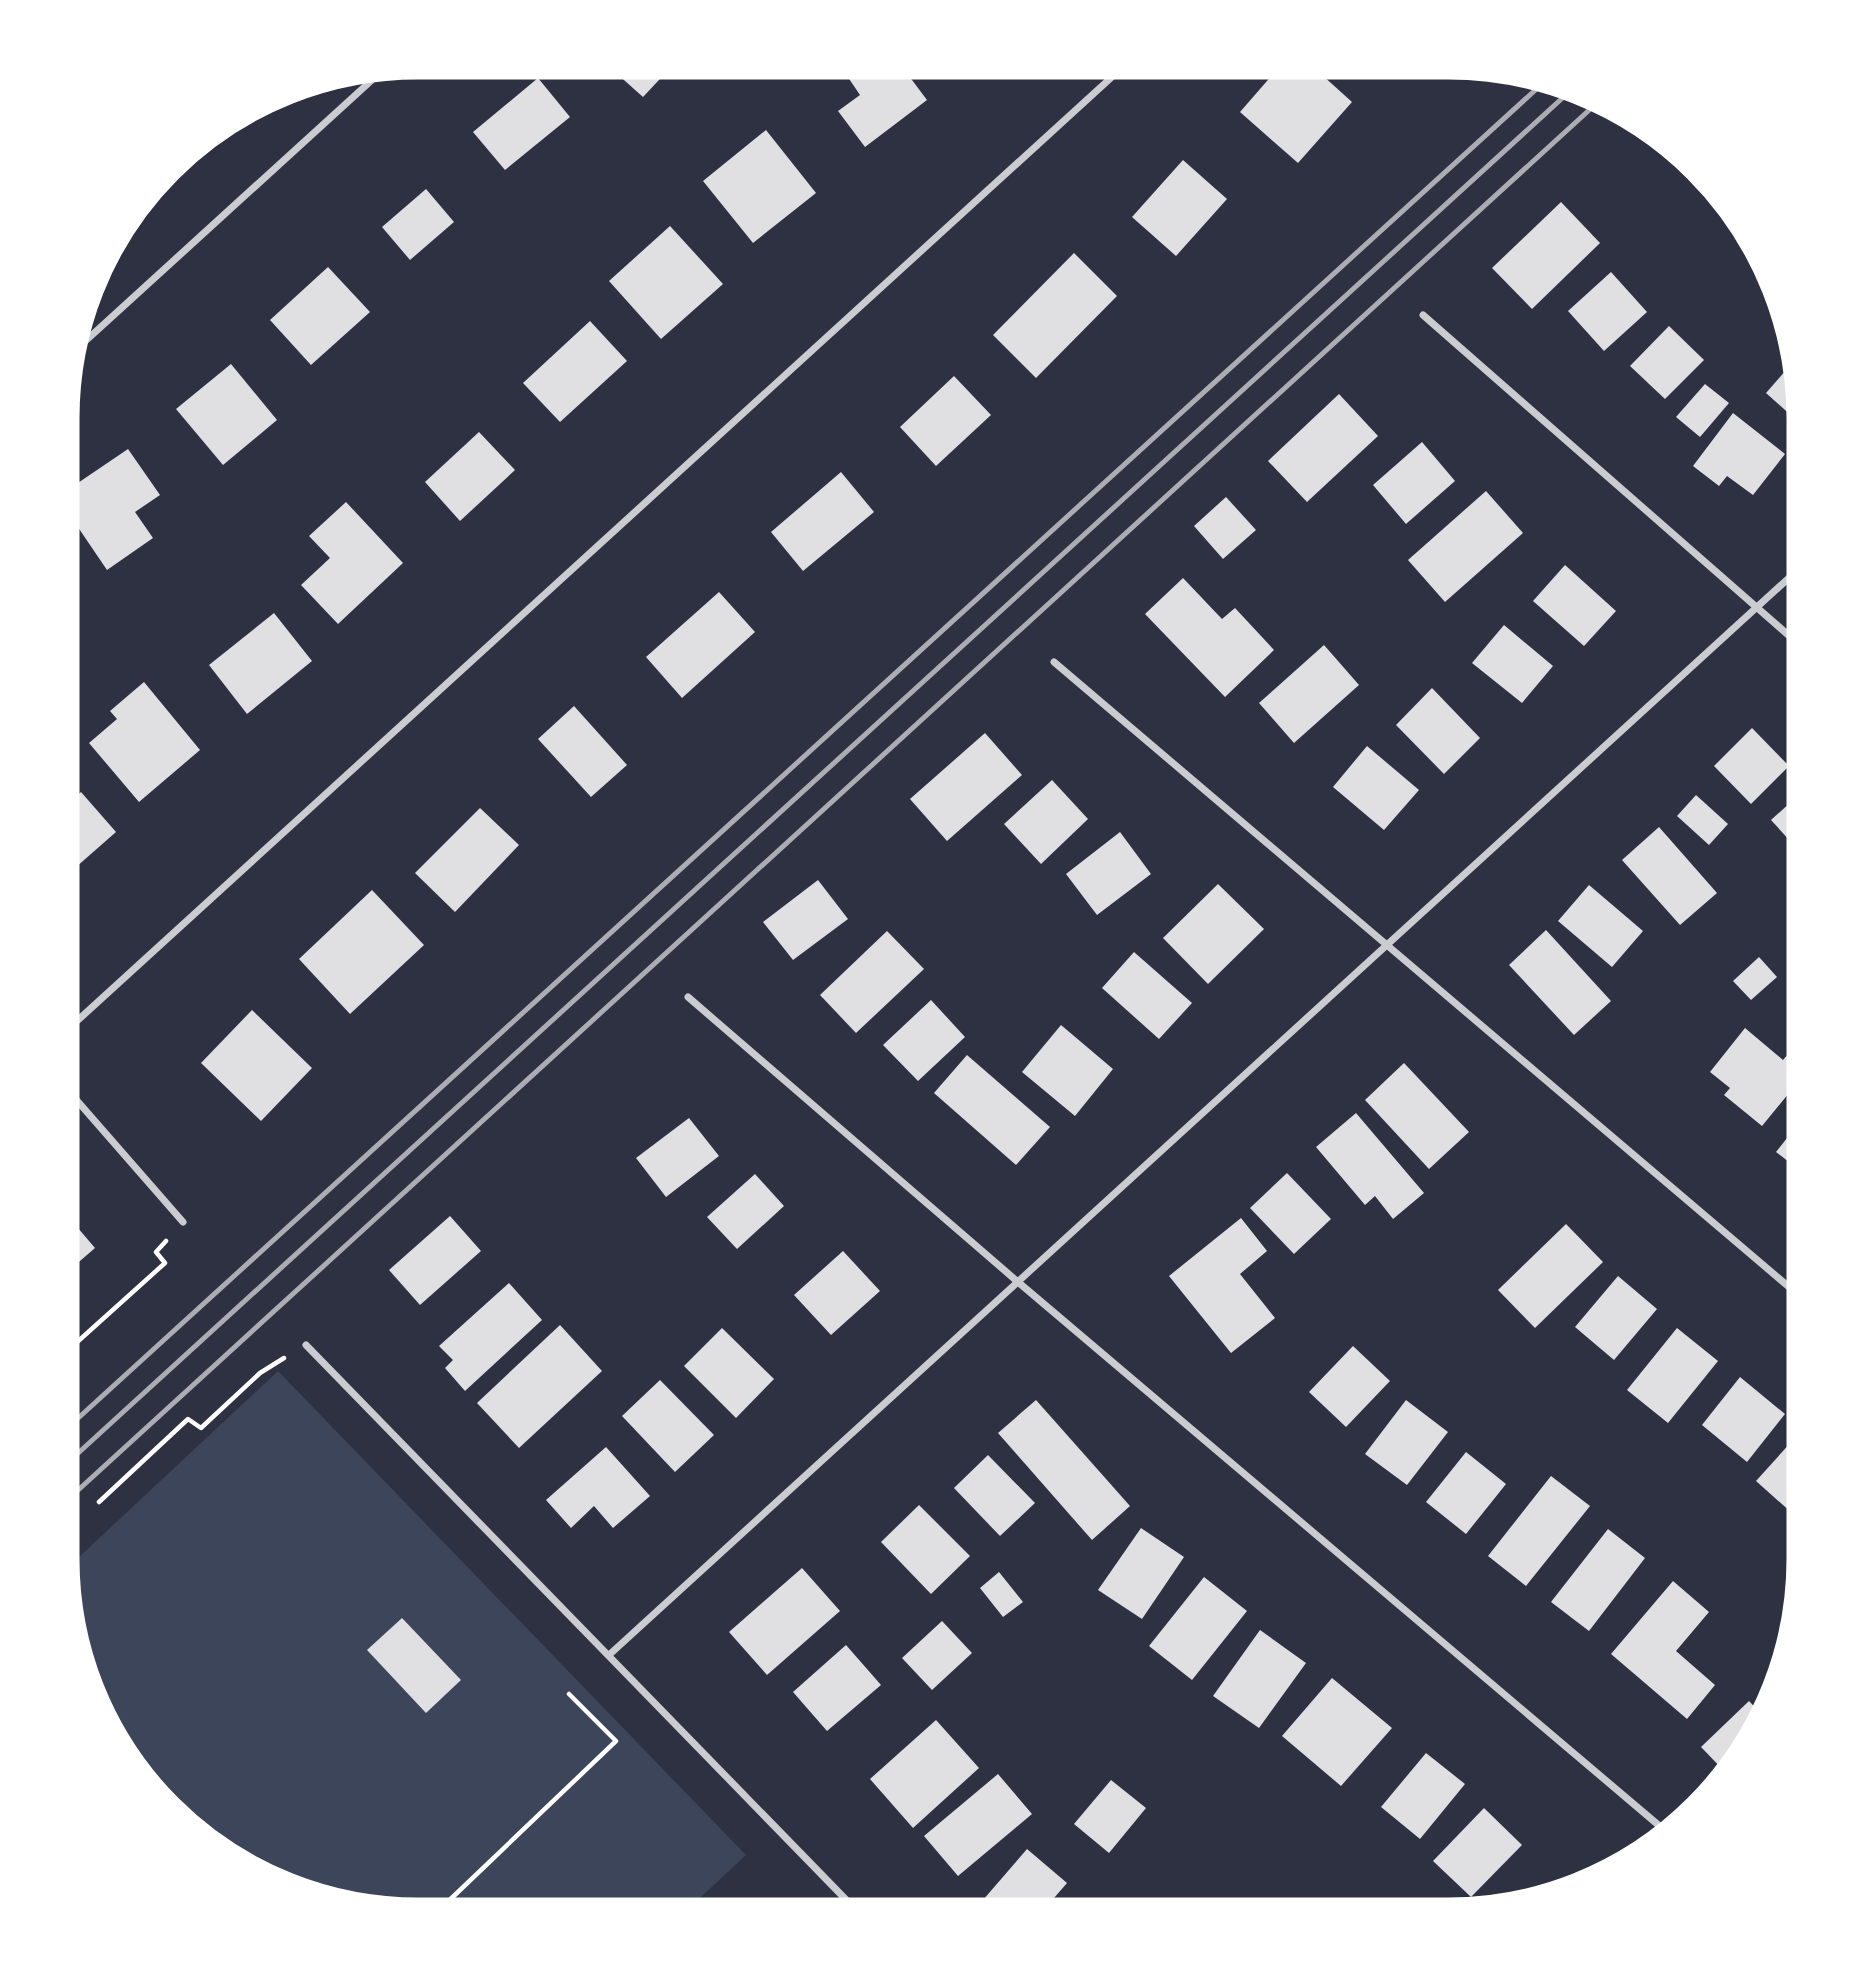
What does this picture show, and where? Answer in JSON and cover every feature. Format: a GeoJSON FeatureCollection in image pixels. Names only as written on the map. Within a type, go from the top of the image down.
{"type":"FeatureCollection","features":[{"type":"Feature","properties":{"kind":"street"},"geometry":{"type":"LineString","coordinates":[[75,1023],[1114,75]]}},
{"type":"Feature","properties":{"kind":"street"},"geometry":{"type":"LineString","coordinates":[[84,342],[374,78]]}},
{"type":"Feature","properties":{"kind":"street"},"geometry":{"type":"LineString","coordinates":[[1423,315],[1791,638]]}},
{"type":"Feature","properties":{"kind":"street"},"geometry":{"type":"LineString","coordinates":[[609,1655],[1791,576]]}},
{"type":"Feature","properties":{"kind":"street"},"geometry":{"type":"LineString","coordinates":[[1054,662],[1791,1289]]}},
{"type":"Feature","properties":{"kind":"street"},"geometry":{"type":"LineString","coordinates":[[688,997],[1018,1282],[1661,1827]]}},
{"type":"Feature","properties":{"kind":"street"},"geometry":{"type":"LineString","coordinates":[[75,1098],[183,1222]]}},
{"type":"Feature","properties":{"kind":"street"},"geometry":{"type":"LineString","coordinates":[[306,1345],[848,1902]]}},
{"type":"Feature","properties":{"kind":"path"},"geometry":{"type":"LineString","coordinates":[[75,1344],[165,1263],[156,1252],[183,1222]]}},
{"type":"Feature","properties":{"kind":"path"},"geometry":{"type":"LineString","coordinates":[[99,1502],[188,1419],[201,1427],[260,1373],[306,1345]]}},
{"type":"Feature","properties":{"kind":"path"},"geometry":{"type":"LineString","coordinates":[[448,1902],[616,1741],[569,1694]]}},
{"type":"Feature","properties":{"kind":"shaded area"},"geometry":{"type":"Polygon","coordinates":[[[278,1371],[746,1855],[696,1902],[396,1901],[351,1895],[287,1876],[247,1856],[192,1817],[160,1785],[133,1749],[101,1690],[93,1669],[78,1603],[75,1561],[278,1371]]]}},
{"type":"Feature","properties":{"kind":"building"},"geometry":{"type":"Polygon","coordinates":[[[618,75],[664,75],[643,97],[618,75]]]}},
{"type":"Feature","properties":{"kind":"building"},"geometry":{"type":"Polygon","coordinates":[[[846,75],[908,75],[927,100],[865,147],[838,111],[860,95],[846,75]]]}},
{"type":"Feature","properties":{"kind":"building"},"geometry":{"type":"Polygon","coordinates":[[[1272,75],[1322,75],[1352,102],[1298,163],[1240,112],[1272,75]]]}},
{"type":"Feature","properties":{"kind":"building"},"geometry":{"type":"Polygon","coordinates":[[[538,78],[570,117],[505,170],[473,132],[538,78]]]}},
{"type":"Feature","properties":{"kind":"building"},"geometry":{"type":"Polygon","coordinates":[[[766,130],[816,193],[753,243],[703,181],[766,130]]]}},
{"type":"Feature","properties":{"kind":"building"},"geometry":{"type":"Polygon","coordinates":[[[1183,160],[1227,199],[1176,256],[1132,217],[1183,160]]]}},
{"type":"Feature","properties":{"kind":"building"},"geometry":{"type":"Polygon","coordinates":[[[426,189],[454,222],[410,260],[382,227],[426,189]]]}},
{"type":"Feature","properties":{"kind":"building"},"geometry":{"type":"Polygon","coordinates":[[[1561,202],[1600,243],[1532,309],[1492,268],[1561,202]]]}},
{"type":"Feature","properties":{"kind":"building"},"geometry":{"type":"Polygon","coordinates":[[[670,226],[723,284],[661,339],[609,281],[670,226]]]}},
{"type":"Feature","properties":{"kind":"building"},"geometry":{"type":"Polygon","coordinates":[[[1074,253],[1117,296],[1036,378],[993,335],[1074,253]]]}},
{"type":"Feature","properties":{"kind":"building"},"geometry":{"type":"Polygon","coordinates":[[[328,267],[370,312],[311,365],[270,320],[328,267]]]}},
{"type":"Feature","properties":{"kind":"building"},"geometry":{"type":"Polygon","coordinates":[[[1611,272],[1647,312],[1604,351],[1568,311],[1611,272]]]}},
{"type":"Feature","properties":{"kind":"building"},"geometry":{"type":"Polygon","coordinates":[[[590,321],[627,361],[560,422],[523,383],[590,321]]]}},
{"type":"Feature","properties":{"kind":"building"},"geometry":{"type":"Polygon","coordinates":[[[1669,326],[1704,360],[1665,399],[1630,366],[1669,326]]]}},
{"type":"Feature","properties":{"kind":"building"},"geometry":{"type":"Polygon","coordinates":[[[231,364],[277,420],[223,465],[176,409],[231,364]]]}},
{"type":"Feature","properties":{"kind":"building"},"geometry":{"type":"Polygon","coordinates":[[[1787,369],[1791,415],[1766,393],[1787,369]]]}},
{"type":"Feature","properties":{"kind":"building"},"geometry":{"type":"Polygon","coordinates":[[[954,376],[991,415],[936,466],[900,427],[954,376]]]}},
{"type":"Feature","properties":{"kind":"building"},"geometry":{"type":"Polygon","coordinates":[[[1705,384],[1729,403],[1700,437],[1676,417],[1705,384]]]}},
{"type":"Feature","properties":{"kind":"building"},"geometry":{"type":"Polygon","coordinates":[[[1339,394],[1378,436],[1307,502],[1268,461],[1339,394]]]}},
{"type":"Feature","properties":{"kind":"building"},"geometry":{"type":"Polygon","coordinates":[[[1733,413],[1785,454],[1753,495],[1727,476],[1719,486],[1693,466],[1733,413]]]}},
{"type":"Feature","properties":{"kind":"building"},"geometry":{"type":"Polygon","coordinates":[[[479,432],[515,470],[460,521],[425,482],[479,432]]]}},
{"type":"Feature","properties":{"kind":"building"},"geometry":{"type":"Polygon","coordinates":[[[1422,442],[1455,481],[1406,524],[1373,485],[1422,442]]]}},
{"type":"Feature","properties":{"kind":"building"},"geometry":{"type":"Polygon","coordinates":[[[128,449],[160,495],[135,512],[153,538],[107,570],[75,523],[75,485],[128,449]]]}},
{"type":"Feature","properties":{"kind":"building"},"geometry":{"type":"Polygon","coordinates":[[[841,472],[874,512],[803,571],[771,532],[841,472]]]}},
{"type":"Feature","properties":{"kind":"building"},"geometry":{"type":"Polygon","coordinates":[[[1486,491],[1523,533],[1445,602],[1408,560],[1486,491]]]}},
{"type":"Feature","properties":{"kind":"building"},"geometry":{"type":"Polygon","coordinates":[[[1226,497],[1256,530],[1223,559],[1194,526],[1226,497]]]}},
{"type":"Feature","properties":{"kind":"building"},"geometry":{"type":"Polygon","coordinates":[[[346,502],[403,563],[338,624],[301,585],[330,558],[309,536],[346,502]]]}},
{"type":"Feature","properties":{"kind":"building"},"geometry":{"type":"Polygon","coordinates":[[[1565,565],[1616,611],[1584,646],[1533,601],[1565,565]]]}},
{"type":"Feature","properties":{"kind":"building"},"geometry":{"type":"Polygon","coordinates":[[[1183,578],[1222,619],[1235,608],[1274,650],[1225,697],[1145,614],[1183,578]]]}},
{"type":"Feature","properties":{"kind":"building"},"geometry":{"type":"Polygon","coordinates":[[[719,592],[755,632],[682,698],[646,657],[719,592]]]}},
{"type":"Feature","properties":{"kind":"building"},"geometry":{"type":"Polygon","coordinates":[[[274,613],[312,661],[247,714],[209,665],[274,613]]]}},
{"type":"Feature","properties":{"kind":"building"},"geometry":{"type":"Polygon","coordinates":[[[1504,625],[1553,666],[1522,703],[1472,663],[1504,625]]]}},
{"type":"Feature","properties":{"kind":"building"},"geometry":{"type":"Polygon","coordinates":[[[1324,645],[1359,685],[1294,743],[1259,703],[1324,645]]]}},
{"type":"Feature","properties":{"kind":"building"},"geometry":{"type":"Polygon","coordinates":[[[144,682],[200,750],[139,802],[89,743],[117,719],[110,711],[144,682]]]}},
{"type":"Feature","properties":{"kind":"building"},"geometry":{"type":"Polygon","coordinates":[[[1432,688],[1480,738],[1444,774],[1396,725],[1432,688]]]}},
{"type":"Feature","properties":{"kind":"building"},"geometry":{"type":"Polygon","coordinates":[[[574,706],[627,765],[591,797],[538,739],[574,706]]]}},
{"type":"Feature","properties":{"kind":"building"},"geometry":{"type":"Polygon","coordinates":[[[1752,728],[1789,766],[1751,804],[1714,766],[1752,728]]]}},
{"type":"Feature","properties":{"kind":"building"},"geometry":{"type":"Polygon","coordinates":[[[985,733],[1022,775],[947,841],[910,799],[985,733]]]}},
{"type":"Feature","properties":{"kind":"building"},"geometry":{"type":"Polygon","coordinates":[[[1367,746],[1419,790],[1384,830],[1333,787],[1367,746]]]}},
{"type":"Feature","properties":{"kind":"building"},"geometry":{"type":"Polygon","coordinates":[[[1052,780],[1088,819],[1041,864],[1004,824],[1052,780]]]}},
{"type":"Feature","properties":{"kind":"building"},"geometry":{"type":"Polygon","coordinates":[[[81,792],[116,832],[75,868],[75,798],[81,792]]]}},
{"type":"Feature","properties":{"kind":"building"},"geometry":{"type":"Polygon","coordinates":[[[1696,795],[1728,824],[1709,845],[1677,816],[1696,795]]]}},
{"type":"Feature","properties":{"kind":"building"},"geometry":{"type":"Polygon","coordinates":[[[1791,802],[1791,842],[1771,820],[1791,802]]]}},
{"type":"Feature","properties":{"kind":"building"},"geometry":{"type":"Polygon","coordinates":[[[480,808],[519,845],[455,912],[415,873],[480,808]]]}},
{"type":"Feature","properties":{"kind":"building"},"geometry":{"type":"Polygon","coordinates":[[[1659,827],[1717,893],[1680,925],[1622,860],[1659,827]]]}},
{"type":"Feature","properties":{"kind":"building"},"geometry":{"type":"Polygon","coordinates":[[[1120,832],[1151,874],[1097,915],[1066,874],[1120,832]]]}},
{"type":"Feature","properties":{"kind":"building"},"geometry":{"type":"Polygon","coordinates":[[[818,880],[848,919],[793,960],[763,922],[818,880]]]}},
{"type":"Feature","properties":{"kind":"building"},"geometry":{"type":"Polygon","coordinates":[[[1218,884],[1264,929],[1208,984],[1163,938],[1218,884]]]}},
{"type":"Feature","properties":{"kind":"building"},"geometry":{"type":"Polygon","coordinates":[[[1589,885],[1643,931],[1612,967],[1558,921],[1589,885]]]}},
{"type":"Feature","properties":{"kind":"building"},"geometry":{"type":"Polygon","coordinates":[[[372,890],[424,945],[350,1014],[299,959],[372,890]]]}},
{"type":"Feature","properties":{"kind":"building"},"geometry":{"type":"Polygon","coordinates":[[[1546,930],[1611,1001],[1574,1035],[1509,965],[1546,930]]]}},
{"type":"Feature","properties":{"kind":"building"},"geometry":{"type":"Polygon","coordinates":[[[887,931],[924,969],[856,1033],[820,995],[887,931]]]}},
{"type":"Feature","properties":{"kind":"building"},"geometry":{"type":"Polygon","coordinates":[[[1134,952],[1192,1003],[1159,1039],[1102,988],[1134,952]]]}},
{"type":"Feature","properties":{"kind":"building"},"geometry":{"type":"Polygon","coordinates":[[[1759,957],[1777,977],[1751,1000],[1733,981],[1759,957]]]}},
{"type":"Feature","properties":{"kind":"building"},"geometry":{"type":"Polygon","coordinates":[[[931,1000],[965,1037],[918,1081],[883,1045],[931,1000]]]}},
{"type":"Feature","properties":{"kind":"building"},"geometry":{"type":"Polygon","coordinates":[[[252,1010],[312,1068],[261,1121],[201,1063],[252,1010]]]}},
{"type":"Feature","properties":{"kind":"building"},"geometry":{"type":"Polygon","coordinates":[[[1061,1025],[1113,1069],[1075,1116],[1022,1072],[1061,1025]]]}},
{"type":"Feature","properties":{"kind":"building"},"geometry":{"type":"Polygon","coordinates":[[[1745,1028],[1783,1060],[1791,1051],[1791,1090],[1762,1126],[1724,1095],[1730,1088],[1710,1072],[1745,1028]]]}},
{"type":"Feature","properties":{"kind":"building"},"geometry":{"type":"Polygon","coordinates":[[[967,1055],[1050,1127],[1016,1165],[934,1093],[967,1055]]]}},
{"type":"Feature","properties":{"kind":"building"},"geometry":{"type":"Polygon","coordinates":[[[1404,1063],[1469,1132],[1429,1169],[1365,1100],[1404,1063]]]}},
{"type":"Feature","properties":{"kind":"building"},"geometry":{"type":"Polygon","coordinates":[[[1356,1113],[1424,1193],[1393,1219],[1375,1196],[1365,1205],[1316,1147],[1356,1113]]]}},
{"type":"Feature","properties":{"kind":"building"},"geometry":{"type":"Polygon","coordinates":[[[689,1118],[719,1156],[666,1197],[636,1158],[689,1118]]]}},
{"type":"Feature","properties":{"kind":"building"},"geometry":{"type":"Polygon","coordinates":[[[1791,1133],[1791,1164],[1776,1152],[1791,1133]]]}},
{"type":"Feature","properties":{"kind":"building"},"geometry":{"type":"Polygon","coordinates":[[[1287,1173],[1331,1219],[1294,1254],[1250,1208],[1287,1173]]]}},
{"type":"Feature","properties":{"kind":"building"},"geometry":{"type":"Polygon","coordinates":[[[755,1174],[784,1206],[737,1249],[707,1217],[755,1174]]]}},
{"type":"Feature","properties":{"kind":"building"},"geometry":{"type":"Polygon","coordinates":[[[450,1216],[481,1251],[420,1305],[389,1270],[450,1216]]]}},
{"type":"Feature","properties":{"kind":"building"},"geometry":{"type":"Polygon","coordinates":[[[1241,1218],[1267,1251],[1240,1274],[1275,1318],[1231,1353],[1169,1276],[1241,1218]]]}},
{"type":"Feature","properties":{"kind":"building"},"geometry":{"type":"Polygon","coordinates":[[[1566,1224],[1603,1262],[1535,1328],[1498,1290],[1566,1224]]]}},
{"type":"Feature","properties":{"kind":"building"},"geometry":{"type":"Polygon","coordinates":[[[75,1225],[95,1248],[75,1265],[75,1225]]]}},
{"type":"Feature","properties":{"kind":"building"},"geometry":{"type":"Polygon","coordinates":[[[843,1251],[880,1291],[831,1335],[794,1295],[843,1251]]]}},
{"type":"Feature","properties":{"kind":"building"},"geometry":{"type":"Polygon","coordinates":[[[1618,1276],[1657,1309],[1614,1360],[1575,1327],[1618,1276]]]}},
{"type":"Feature","properties":{"kind":"building"},"geometry":{"type":"Polygon","coordinates":[[[509,1283],[542,1320],[465,1391],[445,1368],[453,1360],[439,1346],[509,1283]]]}},
{"type":"Feature","properties":{"kind":"building"},"geometry":{"type":"Polygon","coordinates":[[[560,1325],[602,1371],[519,1448],[477,1403],[560,1325]]]}},
{"type":"Feature","properties":{"kind":"building"},"geometry":{"type":"Polygon","coordinates":[[[722,1328],[774,1379],[736,1418],[684,1366],[722,1328]]]}},
{"type":"Feature","properties":{"kind":"building"},"geometry":{"type":"Polygon","coordinates":[[[1677,1328],[1718,1361],[1668,1423],[1627,1390],[1677,1328]]]}},
{"type":"Feature","properties":{"kind":"building"},"geometry":{"type":"Polygon","coordinates":[[[1353,1346],[1390,1381],[1346,1427],[1309,1392],[1353,1346]]]}},
{"type":"Feature","properties":{"kind":"building"},"geometry":{"type":"Polygon","coordinates":[[[1740,1377],[1785,1414],[1747,1462],[1702,1425],[1740,1377]]]}},
{"type":"Feature","properties":{"kind":"building"},"geometry":{"type":"Polygon","coordinates":[[[660,1380],[714,1435],[675,1472],[622,1416],[660,1380]]]}},
{"type":"Feature","properties":{"kind":"building"},"geometry":{"type":"Polygon","coordinates":[[[1036,1400],[1130,1506],[1092,1540],[998,1433],[1036,1400]]]}},
{"type":"Feature","properties":{"kind":"building"},"geometry":{"type":"Polygon","coordinates":[[[1406,1400],[1448,1432],[1407,1485],[1365,1454],[1406,1400]]]}},
{"type":"Feature","properties":{"kind":"building"},"geometry":{"type":"Polygon","coordinates":[[[1791,1442],[1791,1512],[1756,1481],[1791,1442]]]}},
{"type":"Feature","properties":{"kind":"building"},"geometry":{"type":"Polygon","coordinates":[[[606,1447],[650,1496],[613,1528],[594,1506],[571,1528],[546,1500],[606,1447]]]}},
{"type":"Feature","properties":{"kind":"building"},"geometry":{"type":"Polygon","coordinates":[[[1466,1452],[1506,1484],[1466,1534],[1426,1502],[1466,1452]]]}},
{"type":"Feature","properties":{"kind":"building"},"geometry":{"type":"Polygon","coordinates":[[[988,1455],[1035,1503],[1000,1536],[954,1488],[988,1455]]]}},
{"type":"Feature","properties":{"kind":"building"},"geometry":{"type":"Polygon","coordinates":[[[1551,1476],[1590,1506],[1526,1586],[1488,1556],[1551,1476]]]}},
{"type":"Feature","properties":{"kind":"building"},"geometry":{"type":"Polygon","coordinates":[[[919,1505],[970,1556],[931,1594],[881,1542],[919,1505]]]}},
{"type":"Feature","properties":{"kind":"building"},"geometry":{"type":"Polygon","coordinates":[[[1141,1528],[1184,1557],[1142,1619],[1098,1590],[1141,1528]]]}},
{"type":"Feature","properties":{"kind":"building"},"geometry":{"type":"Polygon","coordinates":[[[1608,1529],[1645,1558],[1589,1631],[1551,1602],[1608,1529]]]}},
{"type":"Feature","properties":{"kind":"building"},"geometry":{"type":"Polygon","coordinates":[[[802,1568],[840,1611],[767,1675],[729,1632],[802,1568]]]}},
{"type":"Feature","properties":{"kind":"building"},"geometry":{"type":"Polygon","coordinates":[[[999,1572],[1023,1602],[1003,1617],[980,1588],[999,1572]]]}},
{"type":"Feature","properties":{"kind":"building"},"geometry":{"type":"Polygon","coordinates":[[[1204,1577],[1247,1611],[1192,1680],[1149,1646],[1204,1577]]]}},
{"type":"Feature","properties":{"kind":"building"},"geometry":{"type":"Polygon","coordinates":[[[1673,1581],[1709,1612],[1676,1651],[1715,1685],[1687,1719],[1611,1654],[1673,1581]]]}},
{"type":"Feature","properties":{"kind":"building"},"geometry":{"type":"Polygon","coordinates":[[[402,1618],[461,1680],[426,1713],[367,1650],[402,1618]]]}},
{"type":"Feature","properties":{"kind":"building"},"geometry":{"type":"Polygon","coordinates":[[[942,1621],[972,1653],[932,1690],[902,1658],[942,1621]]]}},
{"type":"Feature","properties":{"kind":"building"},"geometry":{"type":"Polygon","coordinates":[[[1260,1630],[1306,1663],[1259,1728],[1213,1696],[1260,1630]]]}},
{"type":"Feature","properties":{"kind":"building"},"geometry":{"type":"Polygon","coordinates":[[[846,1645],[881,1685],[827,1731],[793,1692],[846,1645]]]}},
{"type":"Feature","properties":{"kind":"building"},"geometry":{"type":"Polygon","coordinates":[[[1332,1678],[1392,1728],[1341,1786],[1282,1736],[1332,1678]]]}},
{"type":"Feature","properties":{"kind":"building"},"geometry":{"type":"Polygon","coordinates":[[[1749,1701],[1756,1708],[1721,1767],[1701,1747],[1749,1701]]]}},
{"type":"Feature","properties":{"kind":"building"},"geometry":{"type":"Polygon","coordinates":[[[936,1720],[979,1768],[913,1828],[870,1779],[936,1720]]]}},
{"type":"Feature","properties":{"kind":"building"},"geometry":{"type":"Polygon","coordinates":[[[1426,1753],[1465,1784],[1420,1839],[1381,1807],[1426,1753]]]}},
{"type":"Feature","properties":{"kind":"building"},"geometry":{"type":"Polygon","coordinates":[[[998,1774],[1032,1814],[958,1876],[924,1836],[998,1774]]]}},
{"type":"Feature","properties":{"kind":"building"},"geometry":{"type":"Polygon","coordinates":[[[1111,1780],[1146,1808],[1109,1853],[1074,1824],[1111,1780]]]}},
{"type":"Feature","properties":{"kind":"building"},"geometry":{"type":"Polygon","coordinates":[[[1484,1808],[1522,1845],[1471,1897],[1433,1861],[1484,1808]]]}},
{"type":"Feature","properties":{"kind":"building"},"geometry":{"type":"Polygon","coordinates":[[[1027,1849],[1067,1883],[1051,1902],[983,1900],[1027,1849]]]}},
{"type":"Feature","properties":{"kind":"railway"},"geometry":{"type":"LineString","coordinates":[[75,1421],[1538,88]]}},
{"type":"Feature","properties":{"kind":"railway"},"geometry":{"type":"LineString","coordinates":[[75,1456],[1565,96]]}},
{"type":"Feature","properties":{"kind":"railway"},"geometry":{"type":"LineString","coordinates":[[75,1493],[1592,107]]}}]}
